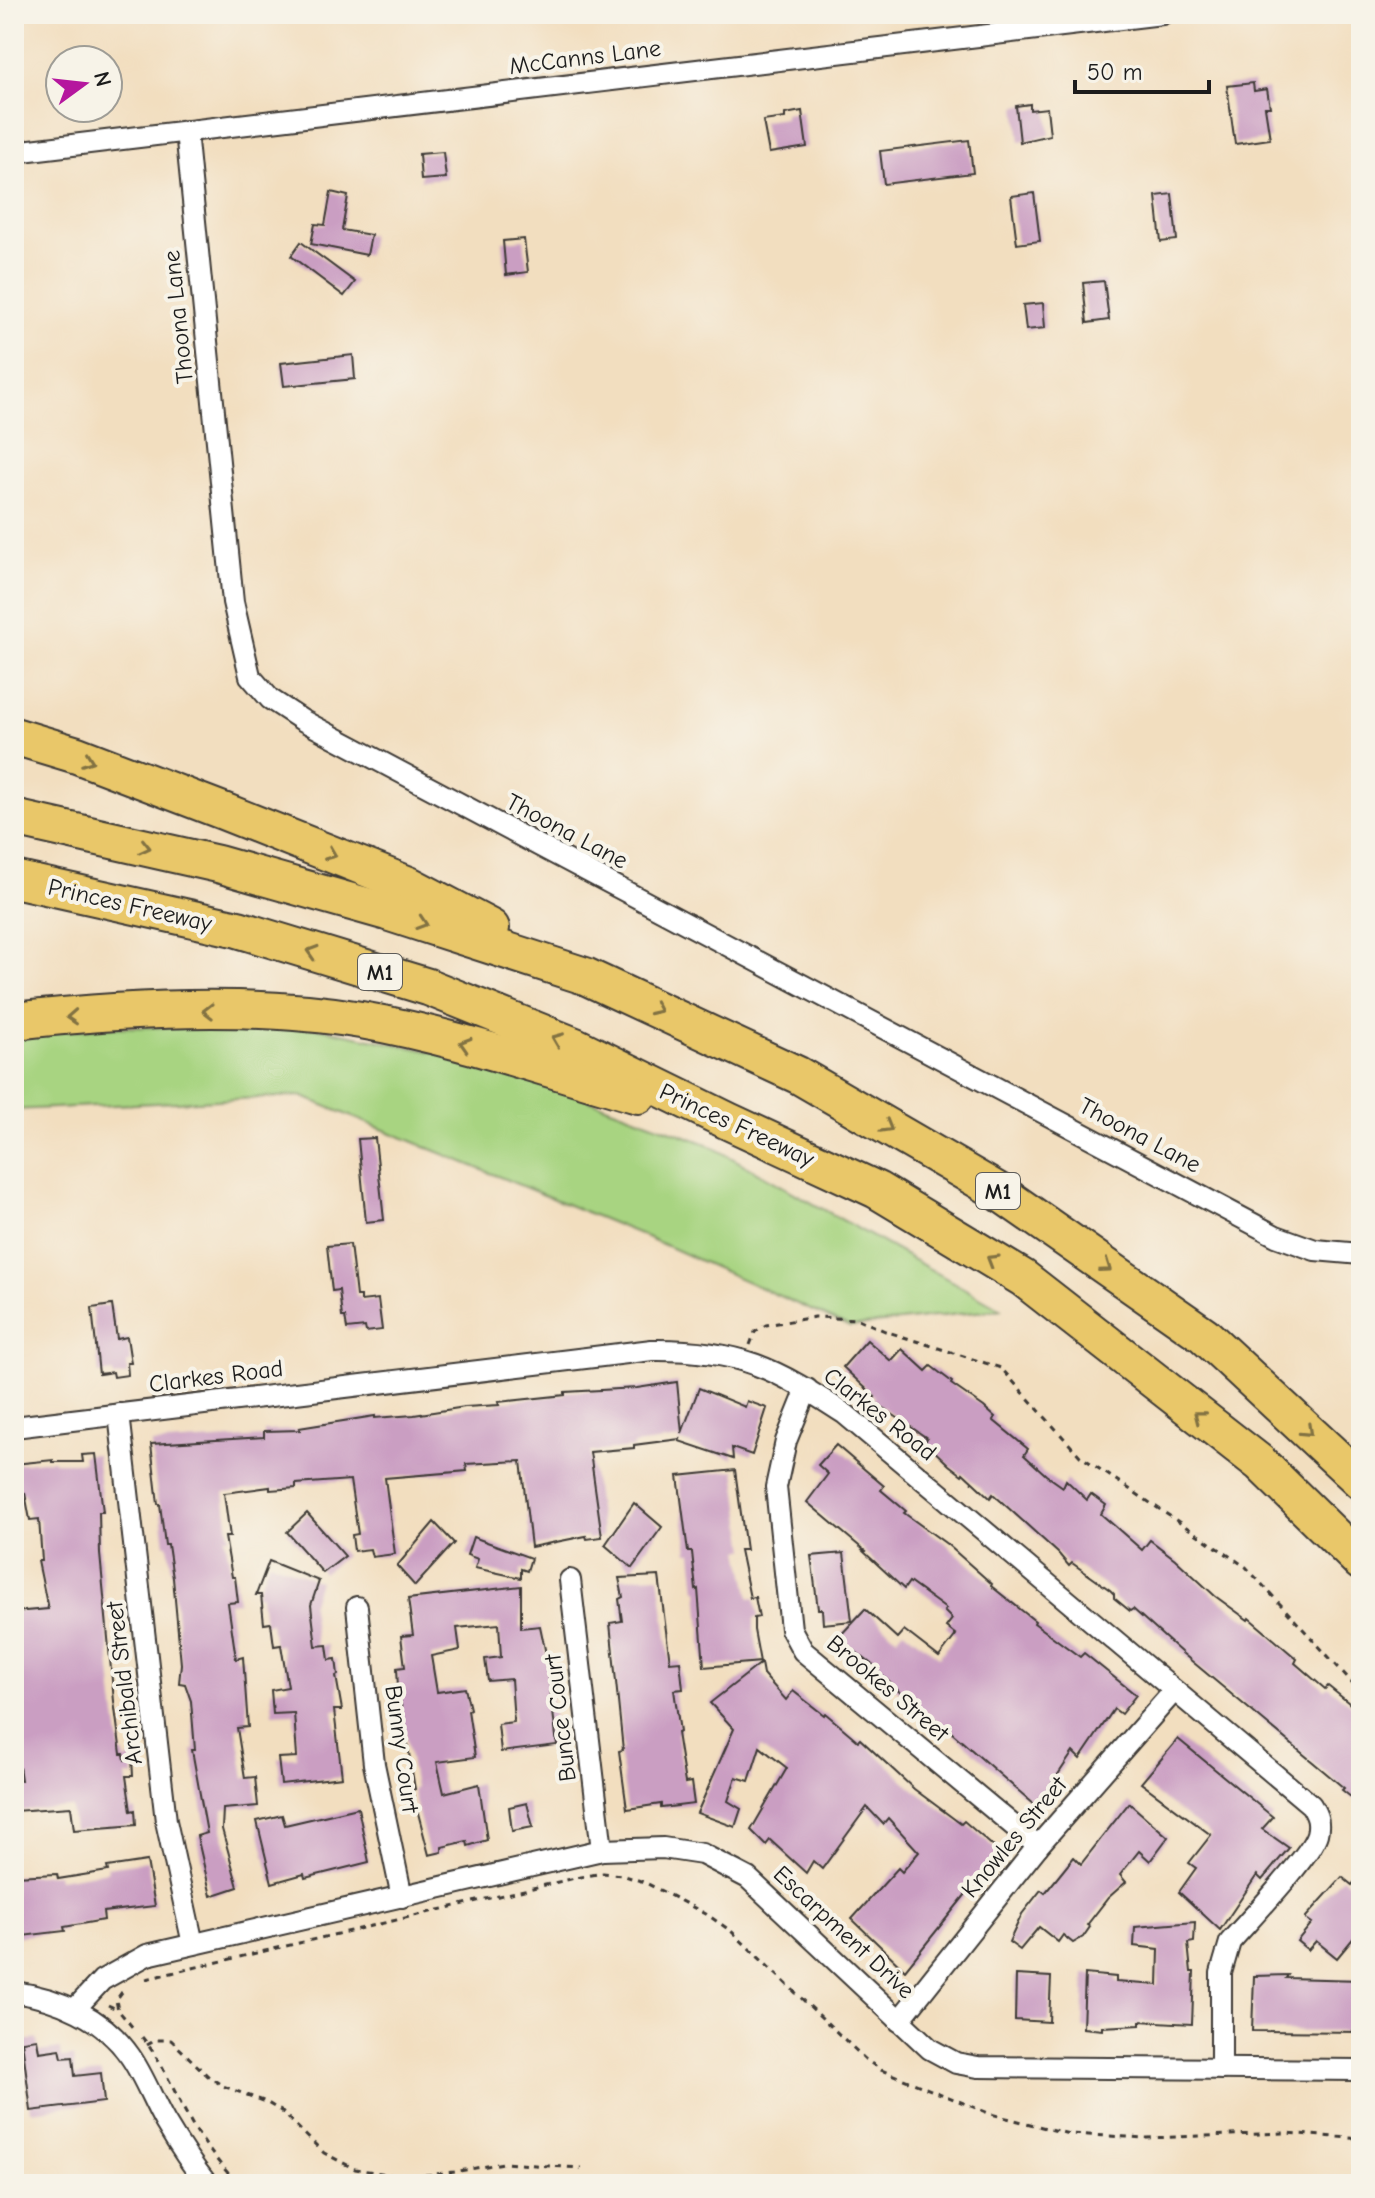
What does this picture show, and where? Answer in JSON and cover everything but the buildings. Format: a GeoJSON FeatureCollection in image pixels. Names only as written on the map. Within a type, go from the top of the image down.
{"type":"FeatureCollection","features":[{"type":"Feature","properties":{"kind":"highway"},"geometry":{"type":"LineString","coordinates":[[14,736],[92,761],[409,885],[585,976]]}},
{"type":"Feature","properties":{"kind":"highway","name":"M1"},"geometry":{"type":"LineString","coordinates":[[14,818],[218,864],[387,912],[585,976],[798,1075],[996,1190],[1204,1335],[1361,1481]]}},
{"type":"Feature","properties":{"kind":"highway","name":"Princes Freeway"},"geometry":{"type":"LineString","coordinates":[[14,879],[238,929],[428,987],[575,1046],[877,1190],[1023,1278],[1260,1463],[1361,1562]]}},
{"type":"Feature","properties":{"kind":"highway"},"geometry":{"type":"LineString","coordinates":[[14,1021],[160,1011],[267,1011],[360,1020],[446,1038],[728,1121]]}},
{"type":"Feature","properties":{"kind":"street","name":"McCanns Lane"},"geometry":{"type":"LineString","coordinates":[[14,152],[1162,14]]}},
{"type":"Feature","properties":{"kind":"street","name":"Thoona Lane"},"geometry":{"type":"LineString","coordinates":[[186,131],[233,602],[250,676],[270,699],[302,720],[1276,1236],[1315,1250],[1361,1254]]}},
{"type":"Feature","properties":{"kind":"street","name":"Clarkes Road"},"geometry":{"type":"LineString","coordinates":[[14,1427],[652,1350],[691,1350],[746,1360],[777,1373],[845,1414],[1311,1805],[1319,1822],[1313,1844],[1230,1942],[1221,1973],[1221,2069]]}},
{"type":"Feature","properties":{"kind":"street","name":"Brookes Street"},"geometry":{"type":"LineString","coordinates":[[807,1389],[786,1441],[776,1487],[791,1629],[796,1641],[803,1651],[1038,1846]]}},
{"type":"Feature","properties":{"kind":"street","name":"Archibald Street"},"geometry":{"type":"LineString","coordinates":[[119,1414],[166,1821],[193,1944]]}},
{"type":"Feature","properties":{"kind":"street","name":"Bunce Court"},"geometry":{"type":"LineString","coordinates":[[570,1580],[602,1850]]}},
{"type":"Feature","properties":{"kind":"street","name":"Bunny Court"},"geometry":{"type":"LineString","coordinates":[[357,1607],[374,1764],[402,1897]]}},
{"type":"Feature","properties":{"kind":"street","name":"Knowles Street"},"geometry":{"type":"LineString","coordinates":[[899,2021],[1038,1846],[1174,1691]]}},
{"type":"Feature","properties":{"kind":"street","name":"Escarpment Drive"},"geometry":{"type":"LineString","coordinates":[[75,2009],[102,1980],[147,1955],[602,1850],[663,1848],[702,1854],[748,1878],[930,2049],[956,2063],[978,2067],[1361,2070]]}},
{"type":"Feature","properties":{"kind":"street"},"geometry":{"type":"LineString","coordinates":[[14,1992],[47,1998],[75,2009],[139,2051],[165,2121],[207,2184]]}},
{"type":"Feature","properties":{"kind":"path"},"geometry":{"type":"LineString","coordinates":[[746,1360],[751,1339],[766,1325],[815,1317],[841,1317],[858,1319],[885,1331],[1001,1368],[1080,1456],[1246,1567],[1361,1692]]}},
{"type":"Feature","properties":{"kind":"path"},"geometry":{"type":"LineString","coordinates":[[137,1982],[155,1975],[575,1878],[603,1873],[622,1875],[676,1898],[731,1931],[865,2059],[881,2070],[991,2114],[1069,2134],[1147,2138],[1286,2133],[1361,2139]]}},
{"type":"Feature","properties":{"kind":"path"},"geometry":{"type":"LineString","coordinates":[[126,1988],[118,1995],[118,2010],[139,2051],[170,2081],[192,2125],[238,2184]]}},
{"type":"Feature","properties":{"kind":"path"},"geometry":{"type":"LineString","coordinates":[[108,2005],[118,2010]]}},
{"type":"Feature","properties":{"kind":"path"},"geometry":{"type":"LineString","coordinates":[[139,2051],[156,2040],[171,2040],[208,2076],[223,2086],[281,2111],[324,2153],[355,2169],[407,2177],[503,2163],[581,2168]]}},
{"type":"Feature","properties":{"kind":"green space"},"geometry":{"type":"Polygon","coordinates":[[[110,1027],[318,1028],[496,1065],[707,1144],[1001,1309],[849,1327],[642,1235],[301,1096],[14,1110],[14,1035],[110,1027]]]}}]}
